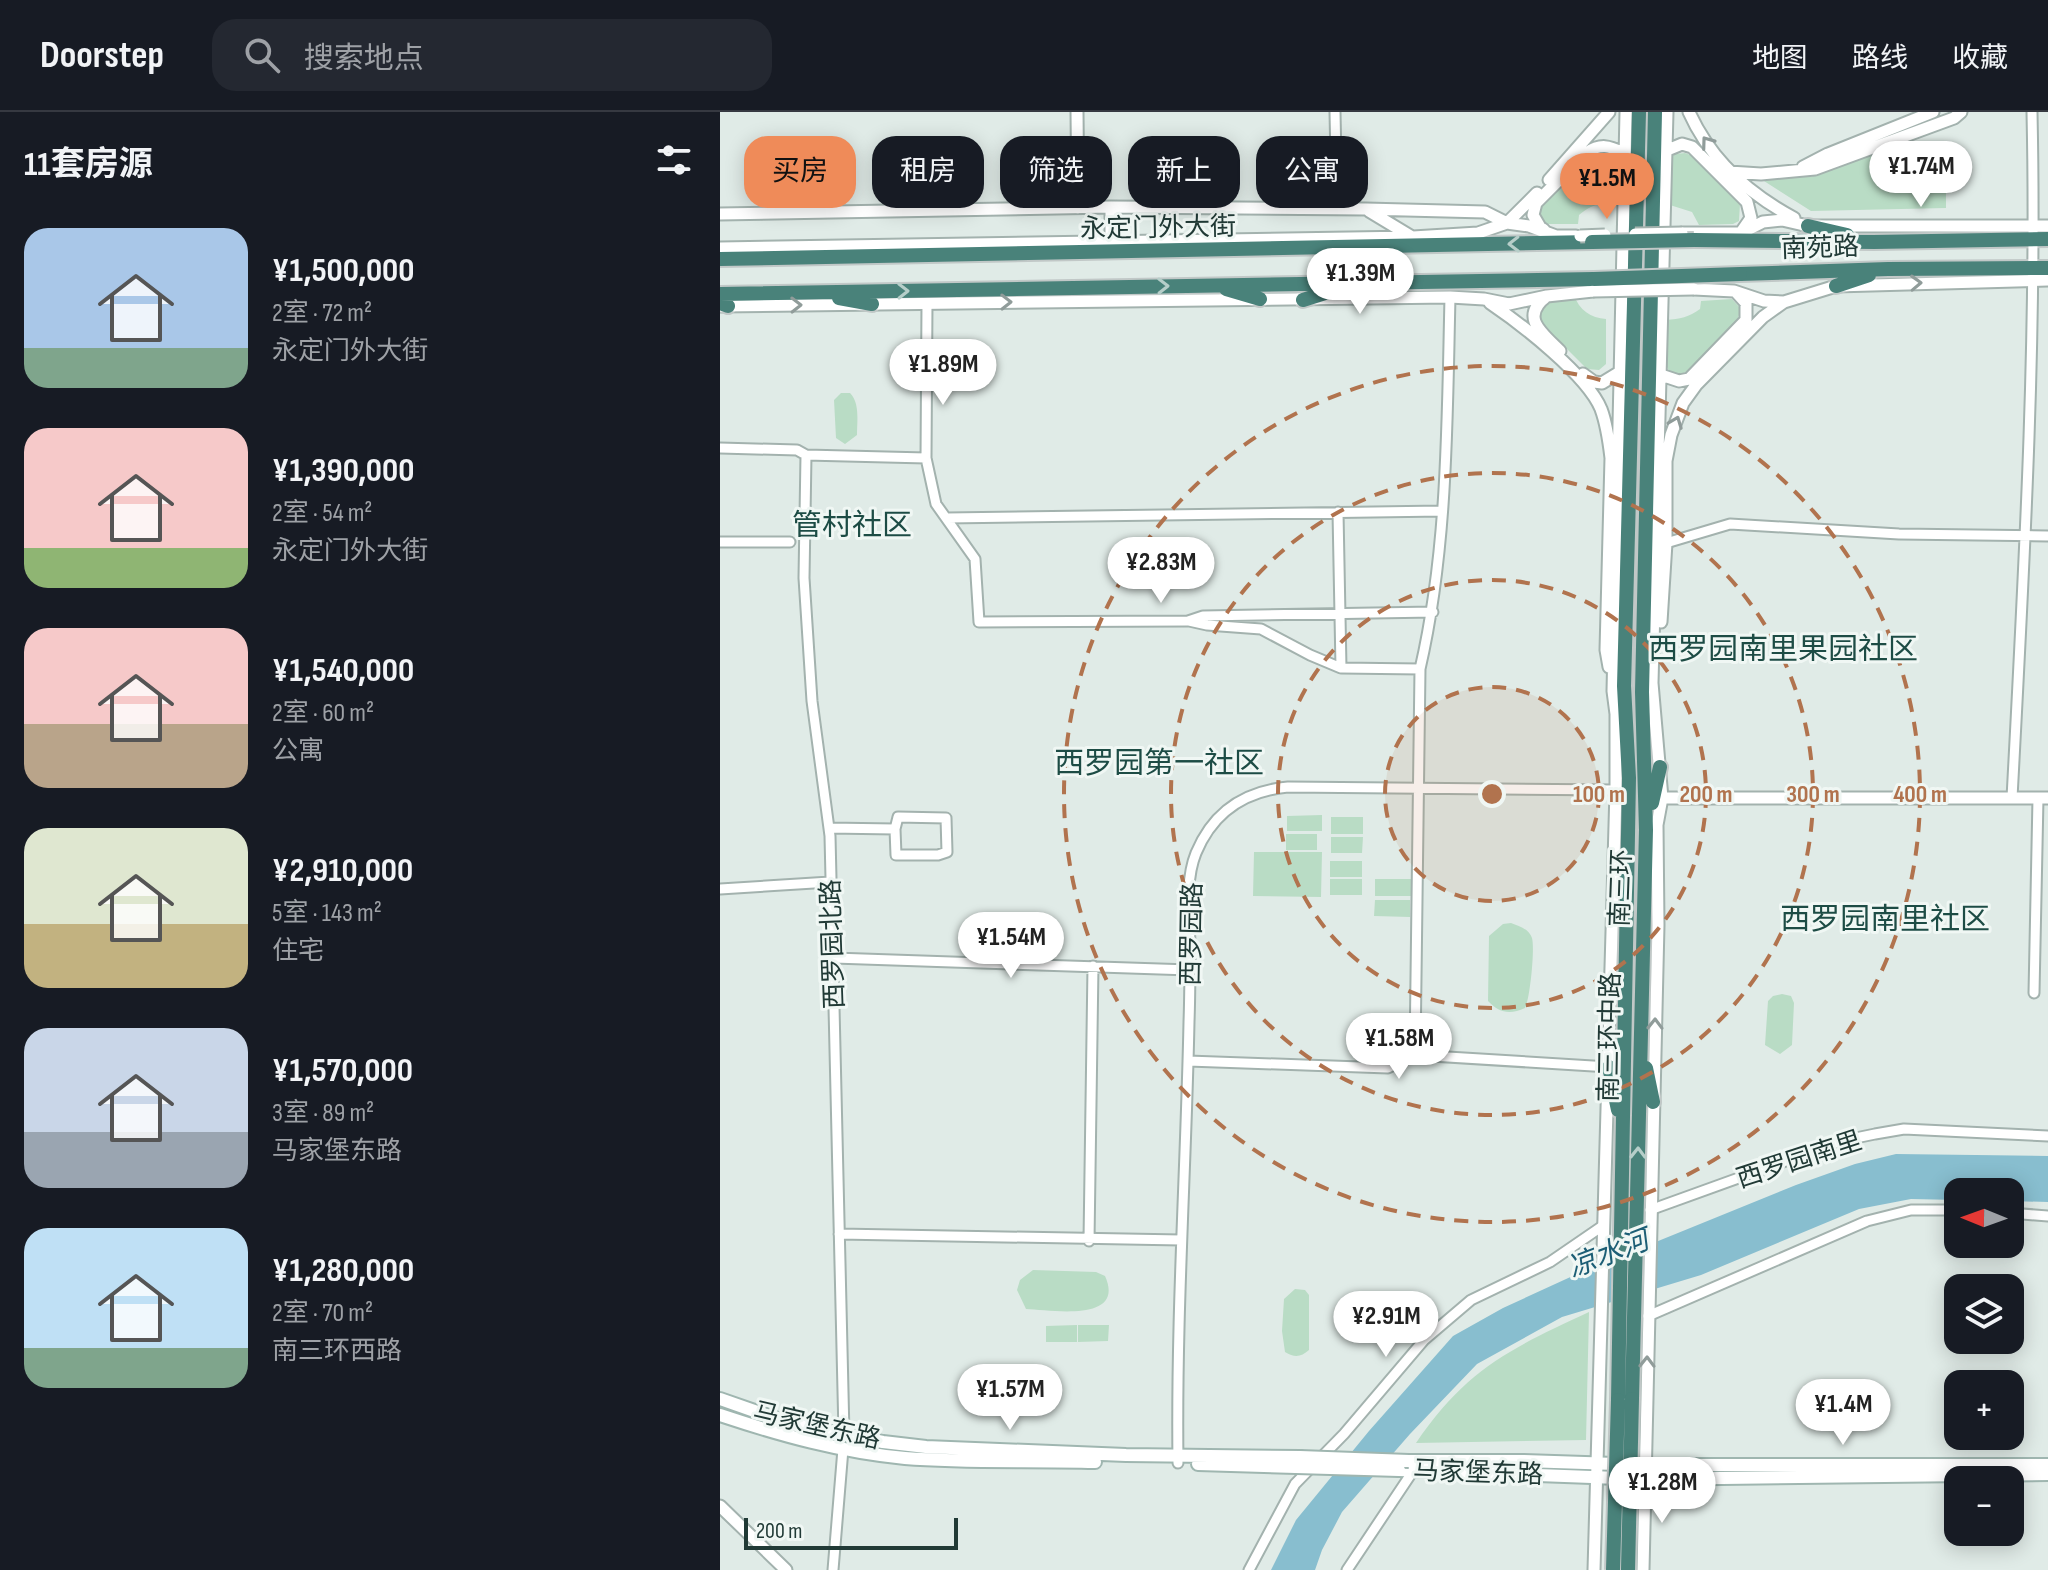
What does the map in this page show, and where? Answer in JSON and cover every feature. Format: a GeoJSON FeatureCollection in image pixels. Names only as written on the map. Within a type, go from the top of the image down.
{"type":"FeatureCollection","features":[{"type":"Feature","properties":{"kind":"highway","name":"南三环"},"geometry":{"type":"LineString","coordinates":[[1635,1231],[1624,1135],[1629,778],[1619,689],[1639,112]]}},
{"type":"Feature","properties":{"kind":"highway","name":"南三环"},"geometry":{"type":"LineString","coordinates":[[1613,1570],[1633,1317],[1646,830],[1643,665],[1655,112]]}},
{"type":"Feature","properties":{"kind":"highway"},"geometry":{"type":"LineString","coordinates":[[1808,226],[1874,242]]}},
{"type":"Feature","properties":{"kind":"highway","name":"南苑路"},"geometry":{"type":"LineString","coordinates":[[1688,236],[1874,242],[2039,235]]}},
{"type":"Feature","properties":{"kind":"highway","name":"永定门外大街"},"geometry":{"type":"LineString","coordinates":[[720,259],[1688,236]]}},
{"type":"Feature","properties":{"kind":"highway"},"geometry":{"type":"LineString","coordinates":[[1836,286],[1888,269]]}},
{"type":"Feature","properties":{"kind":"highway","name":"南苑路"},"geometry":{"type":"LineString","coordinates":[[1594,285],[1740,274],[1888,269],[2038,272]]}},
{"type":"Feature","properties":{"kind":"highway"},"geometry":{"type":"LineString","coordinates":[[722,303],[811,292],[1435,281],[1594,285]]}},
{"type":"Feature","properties":{"kind":"highway"},"geometry":{"type":"LineString","coordinates":[[1303,300],[1362,282]]}},
{"type":"Feature","properties":{"kind":"highway"},"geometry":{"type":"LineString","coordinates":[[1214,286],[1260,299]]}},
{"type":"Feature","properties":{"kind":"highway"},"geometry":{"type":"LineString","coordinates":[[811,292],[872,304]]}},
{"type":"Feature","properties":{"kind":"highway"},"geometry":{"type":"LineString","coordinates":[[1643,665],[1652,683]]}},
{"type":"Feature","properties":{"kind":"highway"},"geometry":{"type":"LineString","coordinates":[[1616,714],[1619,689]]}},
{"type":"Feature","properties":{"kind":"highway"},"geometry":{"type":"LineString","coordinates":[[1646,830],[1660,767]]}},
{"type":"Feature","properties":{"kind":"highway"},"geometry":{"type":"LineString","coordinates":[[1641,1036],[1653,1102]]}},
{"type":"Feature","properties":{"kind":"highway"},"geometry":{"type":"LineString","coordinates":[[1609,1067],[1624,1135]]}},
{"type":"Feature","properties":{"kind":"highway","name":"南三环"},"geometry":{"type":"LineString","coordinates":[[1625,1400],[1628,1570]]}},
{"type":"Feature","properties":{"kind":"main road","name":"马家堡东路"},"geometry":{"type":"LineString","coordinates":[[720,1399],[792,1424],[926,1447],[1178,1460]]}},
{"type":"Feature","properties":{"kind":"main road","name":"马家堡东路"},"geometry":{"type":"LineString","coordinates":[[720,1415],[778,1435],[906,1458],[1298,1462],[1399,1470],[1411,1466],[1598,1470],[1646,1465],[2043,1470]]}},
{"type":"Feature","properties":{"kind":"main road"},"geometry":{"type":"LineString","coordinates":[[1298,1462],[1411,1466]]}},
{"type":"Feature","properties":{"kind":"main road","name":"马家堡东路"},"geometry":{"type":"LineString","coordinates":[[1598,1470],[1645,1479],[2043,1470]]}},
{"type":"Feature","properties":{"kind":"street"},"geometry":{"type":"LineString","coordinates":[[1077,112],[1077,136]]}},
{"type":"Feature","properties":{"kind":"street"},"geometry":{"type":"LineString","coordinates":[[1335,112],[1337,209]]}},
{"type":"Feature","properties":{"kind":"street"},"geometry":{"type":"LineString","coordinates":[[1112,207],[1485,212],[1507,223],[1609,112]]}},
{"type":"Feature","properties":{"kind":"street"},"geometry":{"type":"LineString","coordinates":[[1619,689],[1620,372],[1626,112]]}},
{"type":"Feature","properties":{"kind":"street"},"geometry":{"type":"LineString","coordinates":[[1667,112],[1665,151],[1682,144],[1692,147],[1747,202],[1751,218],[1741,233]]}},
{"type":"Feature","properties":{"kind":"street"},"geometry":{"type":"LineString","coordinates":[[1689,112],[1729,172],[1764,203],[1808,226]]}},
{"type":"Feature","properties":{"kind":"street"},"geometry":{"type":"LineString","coordinates":[[1796,171],[1828,154],[1933,112]]}},
{"type":"Feature","properties":{"kind":"street"},"geometry":{"type":"LineString","coordinates":[[1729,172],[1761,174],[1815,169],[1954,118],[1961,112]]}},
{"type":"Feature","properties":{"kind":"street"},"geometry":{"type":"LineString","coordinates":[[2012,798],[2038,272],[2032,112]]}},
{"type":"Feature","properties":{"kind":"street"},"geometry":{"type":"LineString","coordinates":[[1556,236],[1540,227],[1533,215],[1536,203],[1596,146],[1605,145],[1624,153]]}},
{"type":"Feature","properties":{"kind":"street","name":"南三环中路"},"geometry":{"type":"LineString","coordinates":[[1635,1231],[1650,1210],[1657,825],[1662,798],[1652,683],[1665,151]]}},
{"type":"Feature","properties":{"kind":"street"},"geometry":{"type":"LineString","coordinates":[[720,214],[1078,208]]}},
{"type":"Feature","properties":{"kind":"street"},"geometry":{"type":"LineString","coordinates":[[1111,208],[1111,243]]}},
{"type":"Feature","properties":{"kind":"street"},"geometry":{"type":"LineString","coordinates":[[1366,209],[1413,237]]}},
{"type":"Feature","properties":{"kind":"street"},"geometry":{"type":"LineString","coordinates":[[1688,236],[1741,233],[1763,222],[1782,220],[1808,226],[2039,235],[2048,226]]}},
{"type":"Feature","properties":{"kind":"street","name":"永定门外大街"},"geometry":{"type":"LineString","coordinates":[[720,248],[1413,237],[1478,233],[1507,223],[1529,226],[1556,236],[1586,239]]}},
{"type":"Feature","properties":{"kind":"street"},"geometry":{"type":"LineString","coordinates":[[1656,723],[1666,543],[1666,461],[1671,435],[1683,403],[1696,385],[1763,317],[1784,302],[1836,286],[2038,272],[2048,280]]}},
{"type":"Feature","properties":{"kind":"street"},"geometry":{"type":"LineString","coordinates":[[1694,289],[1727,282],[1740,274]]}},
{"type":"Feature","properties":{"kind":"street"},"geometry":{"type":"LineString","coordinates":[[1435,281],[1484,299],[1518,322],[1586,384],[1600,407],[1609,436],[1611,458],[1606,650],[1619,689]]}},
{"type":"Feature","properties":{"kind":"street"},"geometry":{"type":"LineString","coordinates":[[722,303],[1450,297],[1509,304],[1594,285],[1736,292],[1764,301],[1784,302]]}},
{"type":"Feature","properties":{"kind":"street"},"geometry":{"type":"LineString","coordinates":[[1661,375],[1679,381],[1689,379],[1746,320],[1746,303],[1736,292]]}},
{"type":"Feature","properties":{"kind":"street"},"geometry":{"type":"LineString","coordinates":[[1547,296],[1533,312],[1537,328],[1544,336],[1594,382],[1609,381],[1620,372]]}},
{"type":"Feature","properties":{"kind":"street"},"geometry":{"type":"LineString","coordinates":[[1415,1055],[1420,669],[1433,612],[1442,511],[1450,297]]}},
{"type":"Feature","properties":{"kind":"street"},"geometry":{"type":"LineString","coordinates":[[927,303],[926,458],[936,504],[975,559],[979,622],[1188,621],[1261,629],[1341,668],[1420,669]]}},
{"type":"Feature","properties":{"kind":"street"},"geometry":{"type":"LineString","coordinates":[[720,448],[797,450],[806,455],[926,458]]}},
{"type":"Feature","properties":{"kind":"street","name":"西罗园北路"},"geometry":{"type":"LineString","coordinates":[[806,455],[804,578],[812,701],[829,828],[844,1434]]}},
{"type":"Feature","properties":{"kind":"street"},"geometry":{"type":"LineString","coordinates":[[947,518],[1442,511]]}},
{"type":"Feature","properties":{"kind":"street"},"geometry":{"type":"LineString","coordinates":[[1338,512],[1341,668]]}},
{"type":"Feature","properties":{"kind":"street"},"geometry":{"type":"LineString","coordinates":[[1666,543],[1730,524],[1899,534],[2048,536]]}},
{"type":"Feature","properties":{"kind":"street"},"geometry":{"type":"LineString","coordinates":[[720,542],[790,542]]}},
{"type":"Feature","properties":{"kind":"street"},"geometry":{"type":"LineString","coordinates":[[1188,621],[1203,616],[1433,612]]}},
{"type":"Feature","properties":{"kind":"street","name":"南三环中路"},"geometry":{"type":"LineString","coordinates":[[1594,1570],[1616,714]]}},
{"type":"Feature","properties":{"kind":"street","name":"西罗园路"},"geometry":{"type":"LineString","coordinates":[[1178,1460],[1190,970],[1189,890],[1195,855],[1209,828],[1226,808],[1243,797],[1267,789],[1616,790]]}},
{"type":"Feature","properties":{"kind":"street"},"geometry":{"type":"LineString","coordinates":[[1662,798],[2043,798],[2034,993]]}},
{"type":"Feature","properties":{"kind":"street"},"geometry":{"type":"LineString","coordinates":[[898,817],[946,818],[947,852],[938,855],[896,855],[895,829],[898,817]]}},
{"type":"Feature","properties":{"kind":"street"},"geometry":{"type":"LineString","coordinates":[[829,828],[895,829]]}},
{"type":"Feature","properties":{"kind":"street"},"geometry":{"type":"LineString","coordinates":[[720,889],[830,882]]}},
{"type":"Feature","properties":{"kind":"street"},"geometry":{"type":"LineString","coordinates":[[834,958],[1190,970]]}},
{"type":"Feature","properties":{"kind":"street"},"geometry":{"type":"LineString","coordinates":[[1089,1241],[1093,966]]}},
{"type":"Feature","properties":{"kind":"street"},"geometry":{"type":"LineString","coordinates":[[1188,1061],[1388,1068],[1415,1055],[1609,1067]]}},
{"type":"Feature","properties":{"kind":"street","name":"西罗园南里"},"geometry":{"type":"LineString","coordinates":[[1650,1210],[1841,1141],[1875,1134],[1904,1129],[2048,1136]]}},
{"type":"Feature","properties":{"kind":"street"},"geometry":{"type":"LineString","coordinates":[[1643,1570],[1646,1414],[1633,1317],[1867,1221],[1911,1210],[1944,1210]]}},
{"type":"Feature","properties":{"kind":"street"},"geometry":{"type":"LineString","coordinates":[[2024,1214],[2048,1216]]}},
{"type":"Feature","properties":{"kind":"street"},"geometry":{"type":"LineString","coordinates":[[1249,1570],[1295,1484],[1344,1434],[1424,1340],[1471,1300],[1550,1262],[1604,1225]]}},
{"type":"Feature","properties":{"kind":"street"},"geometry":{"type":"LineString","coordinates":[[839,1234],[1089,1241],[1181,1240]]}},
{"type":"Feature","properties":{"kind":"street"},"geometry":{"type":"LineString","coordinates":[[1600,1414],[1646,1414]]}},
{"type":"Feature","properties":{"kind":"street"},"geometry":{"type":"LineString","coordinates":[[833,1570],[843,1449]]}},
{"type":"Feature","properties":{"kind":"street"},"geometry":{"type":"LineString","coordinates":[[1347,1570],[1411,1466]]}},
{"type":"Feature","properties":{"kind":"street"},"geometry":{"type":"LineString","coordinates":[[720,1506],[786,1570]]}},
{"type":"Feature","properties":{"kind":"green space"},"geometry":{"type":"Polygon","coordinates":[[[1904,137],[1906,159],[1946,159],[1946,208],[1811,211],[1764,181],[1770,177],[1811,177],[1904,137]]]}},
{"type":"Feature","properties":{"kind":"green space"},"geometry":{"type":"Polygon","coordinates":[[[1600,150],[1606,155],[1607,205],[1595,205],[1585,210],[1579,215],[1578,224],[1542,224],[1536,217],[1539,203],[1589,152],[1600,150]]]}},
{"type":"Feature","properties":{"kind":"green space"},"geometry":{"type":"Polygon","coordinates":[[[1685,153],[1740,204],[1739,221],[1699,225],[1692,212],[1670,205],[1670,158],[1685,153]]]}},
{"type":"Feature","properties":{"kind":"green space"},"geometry":{"type":"Polygon","coordinates":[[[1574,295],[1586,312],[1606,319],[1606,364],[1599,370],[1587,369],[1538,320],[1543,296],[1574,295]]]}},
{"type":"Feature","properties":{"kind":"green space"},"geometry":{"type":"Polygon","coordinates":[[[1732,299],[1741,309],[1737,321],[1687,371],[1681,375],[1671,374],[1667,367],[1666,320],[1692,314],[1700,309],[1701,301],[1732,299]]]}},
{"type":"Feature","properties":{"kind":"green space"},"geometry":{"type":"Polygon","coordinates":[[[841,393],[850,393],[857,412],[857,435],[845,444],[836,438],[834,400],[841,393]]]}},
{"type":"Feature","properties":{"kind":"green space"},"geometry":{"type":"Polygon","coordinates":[[[1322,815],[1322,831],[1287,831],[1287,816],[1322,815]]]}},
{"type":"Feature","properties":{"kind":"green space"},"geometry":{"type":"Polygon","coordinates":[[[1331,817],[1363,817],[1363,834],[1331,834],[1331,817]]]}},
{"type":"Feature","properties":{"kind":"green space"},"geometry":{"type":"Polygon","coordinates":[[[1286,834],[1317,834],[1317,850],[1286,850],[1286,834]]]}},
{"type":"Feature","properties":{"kind":"green space"},"geometry":{"type":"Polygon","coordinates":[[[1331,837],[1363,837],[1362,853],[1331,853],[1331,837]]]}},
{"type":"Feature","properties":{"kind":"green space"},"geometry":{"type":"Polygon","coordinates":[[[1254,852],[1322,852],[1321,897],[1253,896],[1254,852]]]}},
{"type":"Feature","properties":{"kind":"green space"},"geometry":{"type":"Polygon","coordinates":[[[1330,861],[1362,861],[1362,877],[1330,877],[1330,861]]]}},
{"type":"Feature","properties":{"kind":"green space"},"geometry":{"type":"Polygon","coordinates":[[[1330,879],[1362,879],[1362,895],[1330,895],[1330,879]]]}},
{"type":"Feature","properties":{"kind":"green space"},"geometry":{"type":"Polygon","coordinates":[[[1375,879],[1411,879],[1411,896],[1375,896],[1375,879]]]}},
{"type":"Feature","properties":{"kind":"green space"},"geometry":{"type":"Polygon","coordinates":[[[1375,900],[1410,900],[1410,917],[1374,916],[1375,900]]]}},
{"type":"Feature","properties":{"kind":"green space"},"geometry":{"type":"Polygon","coordinates":[[[1511,923],[1531,935],[1533,944],[1527,1003],[1525,1008],[1514,1012],[1496,1008],[1488,1001],[1489,936],[1503,924],[1511,923]]]}},
{"type":"Feature","properties":{"kind":"green space"},"geometry":{"type":"Polygon","coordinates":[[[1782,994],[1791,996],[1794,1003],[1792,1045],[1780,1054],[1765,1045],[1768,1001],[1782,994]]]}},
{"type":"Feature","properties":{"kind":"green space"},"geometry":{"type":"Polygon","coordinates":[[[1033,1270],[1096,1272],[1105,1276],[1109,1291],[1105,1301],[1083,1310],[1026,1309],[1017,1290],[1020,1280],[1033,1270]]]}},
{"type":"Feature","properties":{"kind":"green space"},"geometry":{"type":"Polygon","coordinates":[[[1295,1289],[1305,1290],[1309,1295],[1309,1350],[1298,1356],[1285,1352],[1282,1331],[1284,1299],[1295,1289]]]}},
{"type":"Feature","properties":{"kind":"green space"},"geometry":{"type":"Polygon","coordinates":[[[1589,1312],[1586,1440],[1416,1443],[1434,1418],[1472,1379],[1513,1350],[1589,1312]]]}},
{"type":"Feature","properties":{"kind":"green space"},"geometry":{"type":"Polygon","coordinates":[[[1077,1325],[1077,1342],[1046,1342],[1046,1326],[1077,1325]]]}},
{"type":"Feature","properties":{"kind":"green space"},"geometry":{"type":"Polygon","coordinates":[[[1078,1325],[1109,1325],[1108,1341],[1078,1342],[1078,1325]]]}},
{"type":"Feature","properties":{"kind":"water"},"geometry":{"type":"Polygon","coordinates":[[[1896,1154],[2048,1156],[2048,1202],[2024,1201],[2024,1178],[1944,1178],[1944,1200],[1911,1199],[1859,1209],[1701,1275],[1562,1317],[1477,1364],[1342,1512],[1315,1570],[1271,1570],[1296,1520],[1453,1336],[1503,1308],[1577,1274],[1855,1164],[1896,1154]]]}},
{"type":"Feature","properties":{"kind":"district","name":"管村社区"},"geometry":{"type":"Point","coordinates":[852,525]}},
{"type":"Feature","properties":{"kind":"district","name":"西罗园南里果园社区"},"geometry":{"type":"Point","coordinates":[1783,649]}},
{"type":"Feature","properties":{"kind":"district","name":"西罗园第一社区"},"geometry":{"type":"Point","coordinates":[1159,763]}},
{"type":"Feature","properties":{"kind":"district","name":"西罗园南里社区"},"geometry":{"type":"Point","coordinates":[1885,919]}},
{"type":"Feature","properties":{"kind":"water label","name":"凉水河"},"geometry":{"type":"Point","coordinates":[1608,1253]}}]}
